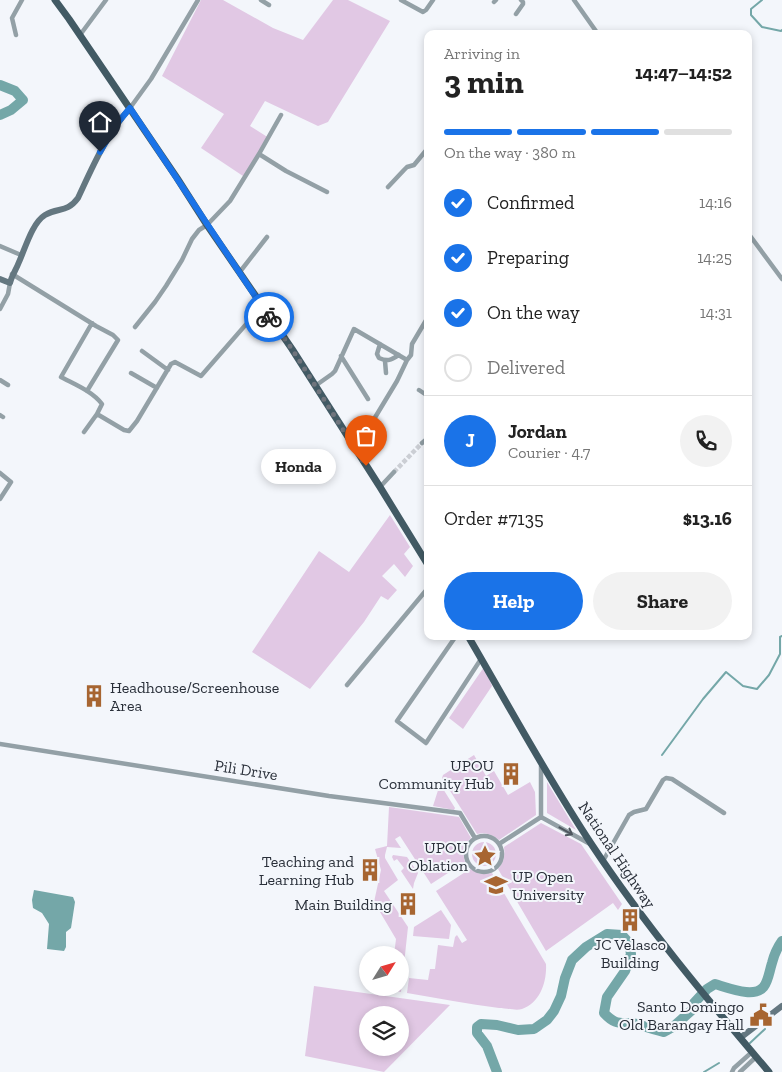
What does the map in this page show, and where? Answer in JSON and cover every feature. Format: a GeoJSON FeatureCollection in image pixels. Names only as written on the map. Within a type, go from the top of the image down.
{"type":"FeatureCollection","features":[{"type":"Feature","properties":{"kind":"main road"},"geometry":{"type":"LineString","coordinates":[[55,0],[240,272],[356,449],[424,558]]}},
{"type":"Feature","properties":{"kind":"main road","name":"National Highway"},"geometry":{"type":"LineString","coordinates":[[470,640],[541,763],[603,861],[660,940],[769,1072]]}},
{"type":"Feature","properties":{"kind":"street"},"geometry":{"type":"LineString","coordinates":[[16,35],[12,18],[22,0]]}},
{"type":"Feature","properties":{"kind":"street"},"geometry":{"type":"LineString","coordinates":[[80,35],[106,0]]}},
{"type":"Feature","properties":{"kind":"street"},"geometry":{"type":"LineString","coordinates":[[0,309],[8,294],[12,274],[39,220],[47,214],[69,208],[78,198],[106,140],[151,79],[198,0]]}},
{"type":"Feature","properties":{"kind":"street"},"geometry":{"type":"LineString","coordinates":[[263,0],[268,5]]}},
{"type":"Feature","properties":{"kind":"street"},"geometry":{"type":"LineString","coordinates":[[403,0],[425,12],[433,0]]}},
{"type":"Feature","properties":{"kind":"street"},"geometry":{"type":"LineString","coordinates":[[516,14],[523,4],[521,0]]}},
{"type":"Feature","properties":{"kind":"street"},"geometry":{"type":"LineString","coordinates":[[574,0],[595,30]]}},
{"type":"Feature","properties":{"kind":"street"},"geometry":{"type":"LineString","coordinates":[[135,327],[166,286],[192,239],[230,201],[281,115]]}},
{"type":"Feature","properties":{"kind":"street"},"geometry":{"type":"LineString","coordinates":[[388,187],[404,170],[414,165],[424,153]]}},
{"type":"Feature","properties":{"kind":"street"},"geometry":{"type":"LineString","coordinates":[[259,154],[286,171],[327,192]]}},
{"type":"Feature","properties":{"kind":"street"},"geometry":{"type":"LineString","coordinates":[[240,272],[267,237]]}},
{"type":"Feature","properties":{"kind":"street"},"geometry":{"type":"LineString","coordinates":[[752,238],[782,279]]}},
{"type":"Feature","properties":{"kind":"street"},"geometry":{"type":"LineString","coordinates":[[0,246],[21,255]]}},
{"type":"Feature","properties":{"kind":"street"},"geometry":{"type":"LineString","coordinates":[[12,274],[113,335],[118,340],[87,392]]}},
{"type":"Feature","properties":{"kind":"street"},"geometry":{"type":"LineString","coordinates":[[0,279],[10,284]]}},
{"type":"Feature","properties":{"kind":"street"},"geometry":{"type":"LineString","coordinates":[[97,414],[129,431],[171,364],[175,362],[202,376],[262,306]]}},
{"type":"Feature","properties":{"kind":"street"},"geometry":{"type":"LineString","coordinates":[[84,432],[102,404],[87,392],[60,377],[92,323]]}},
{"type":"Feature","properties":{"kind":"street"},"geometry":{"type":"LineString","coordinates":[[356,449],[397,381],[411,354],[412,344],[424,324]]}},
{"type":"Feature","properties":{"kind":"street"},"geometry":{"type":"LineString","coordinates":[[315,386],[332,374],[354,329],[407,360]]}},
{"type":"Feature","properties":{"kind":"street"},"geometry":{"type":"LineString","coordinates":[[380,344],[377,354],[379,358],[385,361],[399,355]]}},
{"type":"Feature","properties":{"kind":"street"},"geometry":{"type":"LineString","coordinates":[[142,351],[168,370]]}},
{"type":"Feature","properties":{"kind":"street"},"geometry":{"type":"LineString","coordinates":[[341,356],[368,399]]}},
{"type":"Feature","properties":{"kind":"street"},"geometry":{"type":"LineString","coordinates":[[385,361],[386,373]]}},
{"type":"Feature","properties":{"kind":"street"},"geometry":{"type":"LineString","coordinates":[[131,373],[157,388]]}},
{"type":"Feature","properties":{"kind":"street"},"geometry":{"type":"LineString","coordinates":[[0,380],[8,385]]}},
{"type":"Feature","properties":{"kind":"street"},"geometry":{"type":"LineString","coordinates":[[419,390],[424,393]]}},
{"type":"Feature","properties":{"kind":"street"},"geometry":{"type":"LineString","coordinates":[[380,487],[394,472]]}},
{"type":"Feature","properties":{"kind":"street"},"geometry":{"type":"LineString","coordinates":[[0,473],[11,482],[0,499]]}},
{"type":"Feature","properties":{"kind":"street"},"geometry":{"type":"LineString","coordinates":[[347,685],[424,593]]}},
{"type":"Feature","properties":{"kind":"street"},"geometry":{"type":"LineString","coordinates":[[453,640],[397,721],[426,743],[481,659]]}},
{"type":"Feature","properties":{"kind":"street","name":"Pili Drive"},"geometry":{"type":"LineString","coordinates":[[0,744],[329,796],[460,813],[475,838]]}},
{"type":"Feature","properties":{"kind":"street"},"geometry":{"type":"LineString","coordinates":[[541,763],[541,817]]}},
{"type":"Feature","properties":{"kind":"street"},"geometry":{"type":"LineString","coordinates":[[603,861],[629,815],[646,809],[666,778],[672,779],[724,813]]}},
{"type":"Feature","properties":{"kind":"street"},"geometry":{"type":"LineString","coordinates":[[499,844],[541,817]]}},
{"type":"Feature","properties":{"kind":"street"},"geometry":{"type":"LineString","coordinates":[[541,817],[592,845]]}},
{"type":"Feature","properties":{"kind":"street"},"geometry":{"type":"LineString","coordinates":[[488,836],[499,844],[502,855],[499,863],[490,870],[480,871],[470,866],[466,856],[468,846],[475,838],[488,836]]}},
{"type":"Feature","properties":{"kind":"street"},"geometry":{"type":"LineString","coordinates":[[740,1038],[782,1006]]}},
{"type":"Feature","properties":{"kind":"street"},"geometry":{"type":"LineString","coordinates":[[732,1072],[734,1068],[754,1054]]}},
{"type":"Feature","properties":{"kind":"street"},"geometry":{"type":"LineString","coordinates":[[740,1072],[754,1054]]}},
{"type":"Feature","properties":{"kind":"shaded area"},"geometry":{"type":"Polygon","coordinates":[[[201,0],[223,0],[273,28],[303,40],[333,0],[348,0],[390,21],[328,122],[318,126],[265,101],[250,126],[269,138],[246,178],[201,148],[224,114],[162,76],[201,0]]]}},
{"type":"Feature","properties":{"kind":"shaded area"},"geometry":{"type":"Polygon","coordinates":[[[390,515],[410,547],[404,554],[413,566],[405,577],[394,564],[382,576],[397,590],[388,600],[381,596],[364,622],[310,689],[252,652],[319,551],[349,572],[390,515]]]}},
{"type":"Feature","properties":{"kind":"shaded area"},"geometry":{"type":"Polygon","coordinates":[[[484,667],[492,686],[463,729],[449,718],[484,667]]]}},
{"type":"Feature","properties":{"kind":"shaded area"},"geometry":{"type":"Polygon","coordinates":[[[474,755],[486,776],[494,771],[508,795],[530,782],[535,792],[536,815],[499,840],[488,834],[477,834],[442,778],[443,775],[474,755]]]}},
{"type":"Feature","properties":{"kind":"shaded area"},"geometry":{"type":"Polygon","coordinates":[[[547,782],[576,830],[547,813],[547,782]]]}},
{"type":"Feature","properties":{"kind":"shaded area"},"geometry":{"type":"Polygon","coordinates":[[[440,784],[455,808],[454,810],[433,806],[440,784]]]}},
{"type":"Feature","properties":{"kind":"shaded area"},"geometry":{"type":"Polygon","coordinates":[[[389,807],[459,817],[471,838],[464,849],[465,862],[431,884],[400,836],[395,839],[401,848],[387,847],[385,858],[398,880],[384,891],[408,927],[406,946],[395,946],[396,939],[374,902],[381,870],[375,849],[387,846],[389,807]]]}},
{"type":"Feature","properties":{"kind":"shaded area"},"geometry":{"type":"Polygon","coordinates":[[[541,823],[581,844],[622,904],[618,910],[613,903],[546,951],[498,869],[504,859],[504,847],[541,823]]]}},
{"type":"Feature","properties":{"kind":"shaded area"},"geometry":{"type":"Polygon","coordinates":[[[484,842],[493,845],[496,854],[493,863],[484,866],[475,863],[472,854],[475,845],[484,842]]]}},
{"type":"Feature","properties":{"kind":"shaded area"},"geometry":{"type":"Polygon","coordinates":[[[393,855],[407,857],[418,873],[413,889],[401,871],[404,868],[397,859],[394,861],[393,855]]]}},
{"type":"Feature","properties":{"kind":"shaded area"},"geometry":{"type":"Polygon","coordinates":[[[470,869],[480,874],[492,873],[546,964],[544,985],[533,1002],[522,1009],[514,1010],[409,993],[409,978],[428,980],[430,969],[435,969],[438,945],[453,947],[457,935],[462,943],[467,940],[436,891],[470,869]]]}},
{"type":"Feature","properties":{"kind":"shaded area"},"geometry":{"type":"Polygon","coordinates":[[[441,910],[451,925],[449,939],[413,936],[414,927],[441,910]]]}},
{"type":"Feature","properties":{"kind":"shaded area"},"geometry":{"type":"Polygon","coordinates":[[[314,986],[359,992],[359,996],[386,996],[450,1005],[409,1047],[409,1006],[359,1006],[359,1056],[400,1056],[384,1072],[305,1056],[314,986]]]}},
{"type":"Feature","properties":{"kind":"water"},"geometry":{"type":"Polygon","coordinates":[[[34,890],[73,897],[75,902],[71,928],[66,932],[66,947],[64,951],[47,949],[49,924],[42,913],[33,908],[34,890]]]}},
{"type":"Feature","properties":{"kind":"waterway"},"geometry":{"type":"LineString","coordinates":[[762,0],[751,9],[751,15],[762,27],[782,30]]}},
{"type":"Feature","properties":{"kind":"waterway"},"geometry":{"type":"LineString","coordinates":[[0,85],[15,91],[23,100],[11,110],[0,115]]}},
{"type":"Feature","properties":{"kind":"waterway"},"geometry":{"type":"LineString","coordinates":[[662,755],[703,699],[726,672],[743,686],[757,689],[769,675],[780,654],[780,637],[782,636]]}},
{"type":"Feature","properties":{"kind":"waterway"},"geometry":{"type":"LineString","coordinates":[[497,1072],[487,1046],[477,1033],[477,1027],[481,1024],[497,1025],[518,1030],[534,1029],[547,1020],[554,1011],[561,996],[572,960],[586,947],[607,934],[622,935],[629,943],[631,954],[625,971],[607,997],[604,1013],[619,1023],[637,1024],[664,1032],[673,1027],[692,1010],[694,1003],[707,989],[715,984],[746,992],[759,991],[763,988],[775,954],[782,941]]}},
{"type":"Feature","properties":{"kind":"waterway"},"geometry":{"type":"LineString","coordinates":[[750,1043],[765,1029]]}},
{"type":"Feature","properties":{"kind":"waterway"},"geometry":{"type":"LineString","coordinates":[[704,1072],[719,1063]]}},
{"type":"Feature","properties":{"kind":"tunnel"},"geometry":{"type":"LineString","coordinates":[[394,472],[422,443]]}},
{"type":"Feature","properties":{"kind":"way so far"},"geometry":{"type":"LineString","coordinates":[[269,317],[292,349],[366,466]]}},
{"type":"Feature","properties":{"kind":"place","name":"Honda"},"geometry":{"type":"Point","coordinates":[366,466]}},
{"type":"Feature","properties":{"kind":"place","name":"Headhouse/Screenhouse Area"},"geometry":{"type":"Point","coordinates":[94,696]}},
{"type":"Feature","properties":{"kind":"place","name":"UPOU Community Hub"},"geometry":{"type":"Point","coordinates":[511,774]}},
{"type":"Feature","properties":{"kind":"place","name":"UPOU Oblation"},"geometry":{"type":"Point","coordinates":[485,856]}},
{"type":"Feature","properties":{"kind":"place","name":"Teaching and Learning Hub"},"geometry":{"type":"Point","coordinates":[370,870]}},
{"type":"Feature","properties":{"kind":"place","name":"UP Open University"},"geometry":{"type":"Point","coordinates":[496,885]}},
{"type":"Feature","properties":{"kind":"place","name":"Main Building"},"geometry":{"type":"Point","coordinates":[408,904]}},
{"type":"Feature","properties":{"kind":"place","name":"JC Velasco Building"},"geometry":{"type":"Point","coordinates":[630,920]}},
{"type":"Feature","properties":{"kind":"place","name":"Santo Domingo Old Barangay Hall"},"geometry":{"type":"Point","coordinates":[761,1015]}},
{"type":"Feature","properties":{"kind":"route"},"geometry":{"type":"LineString","coordinates":[[100,152],[115,126],[130,108],[269,317]]}}]}
